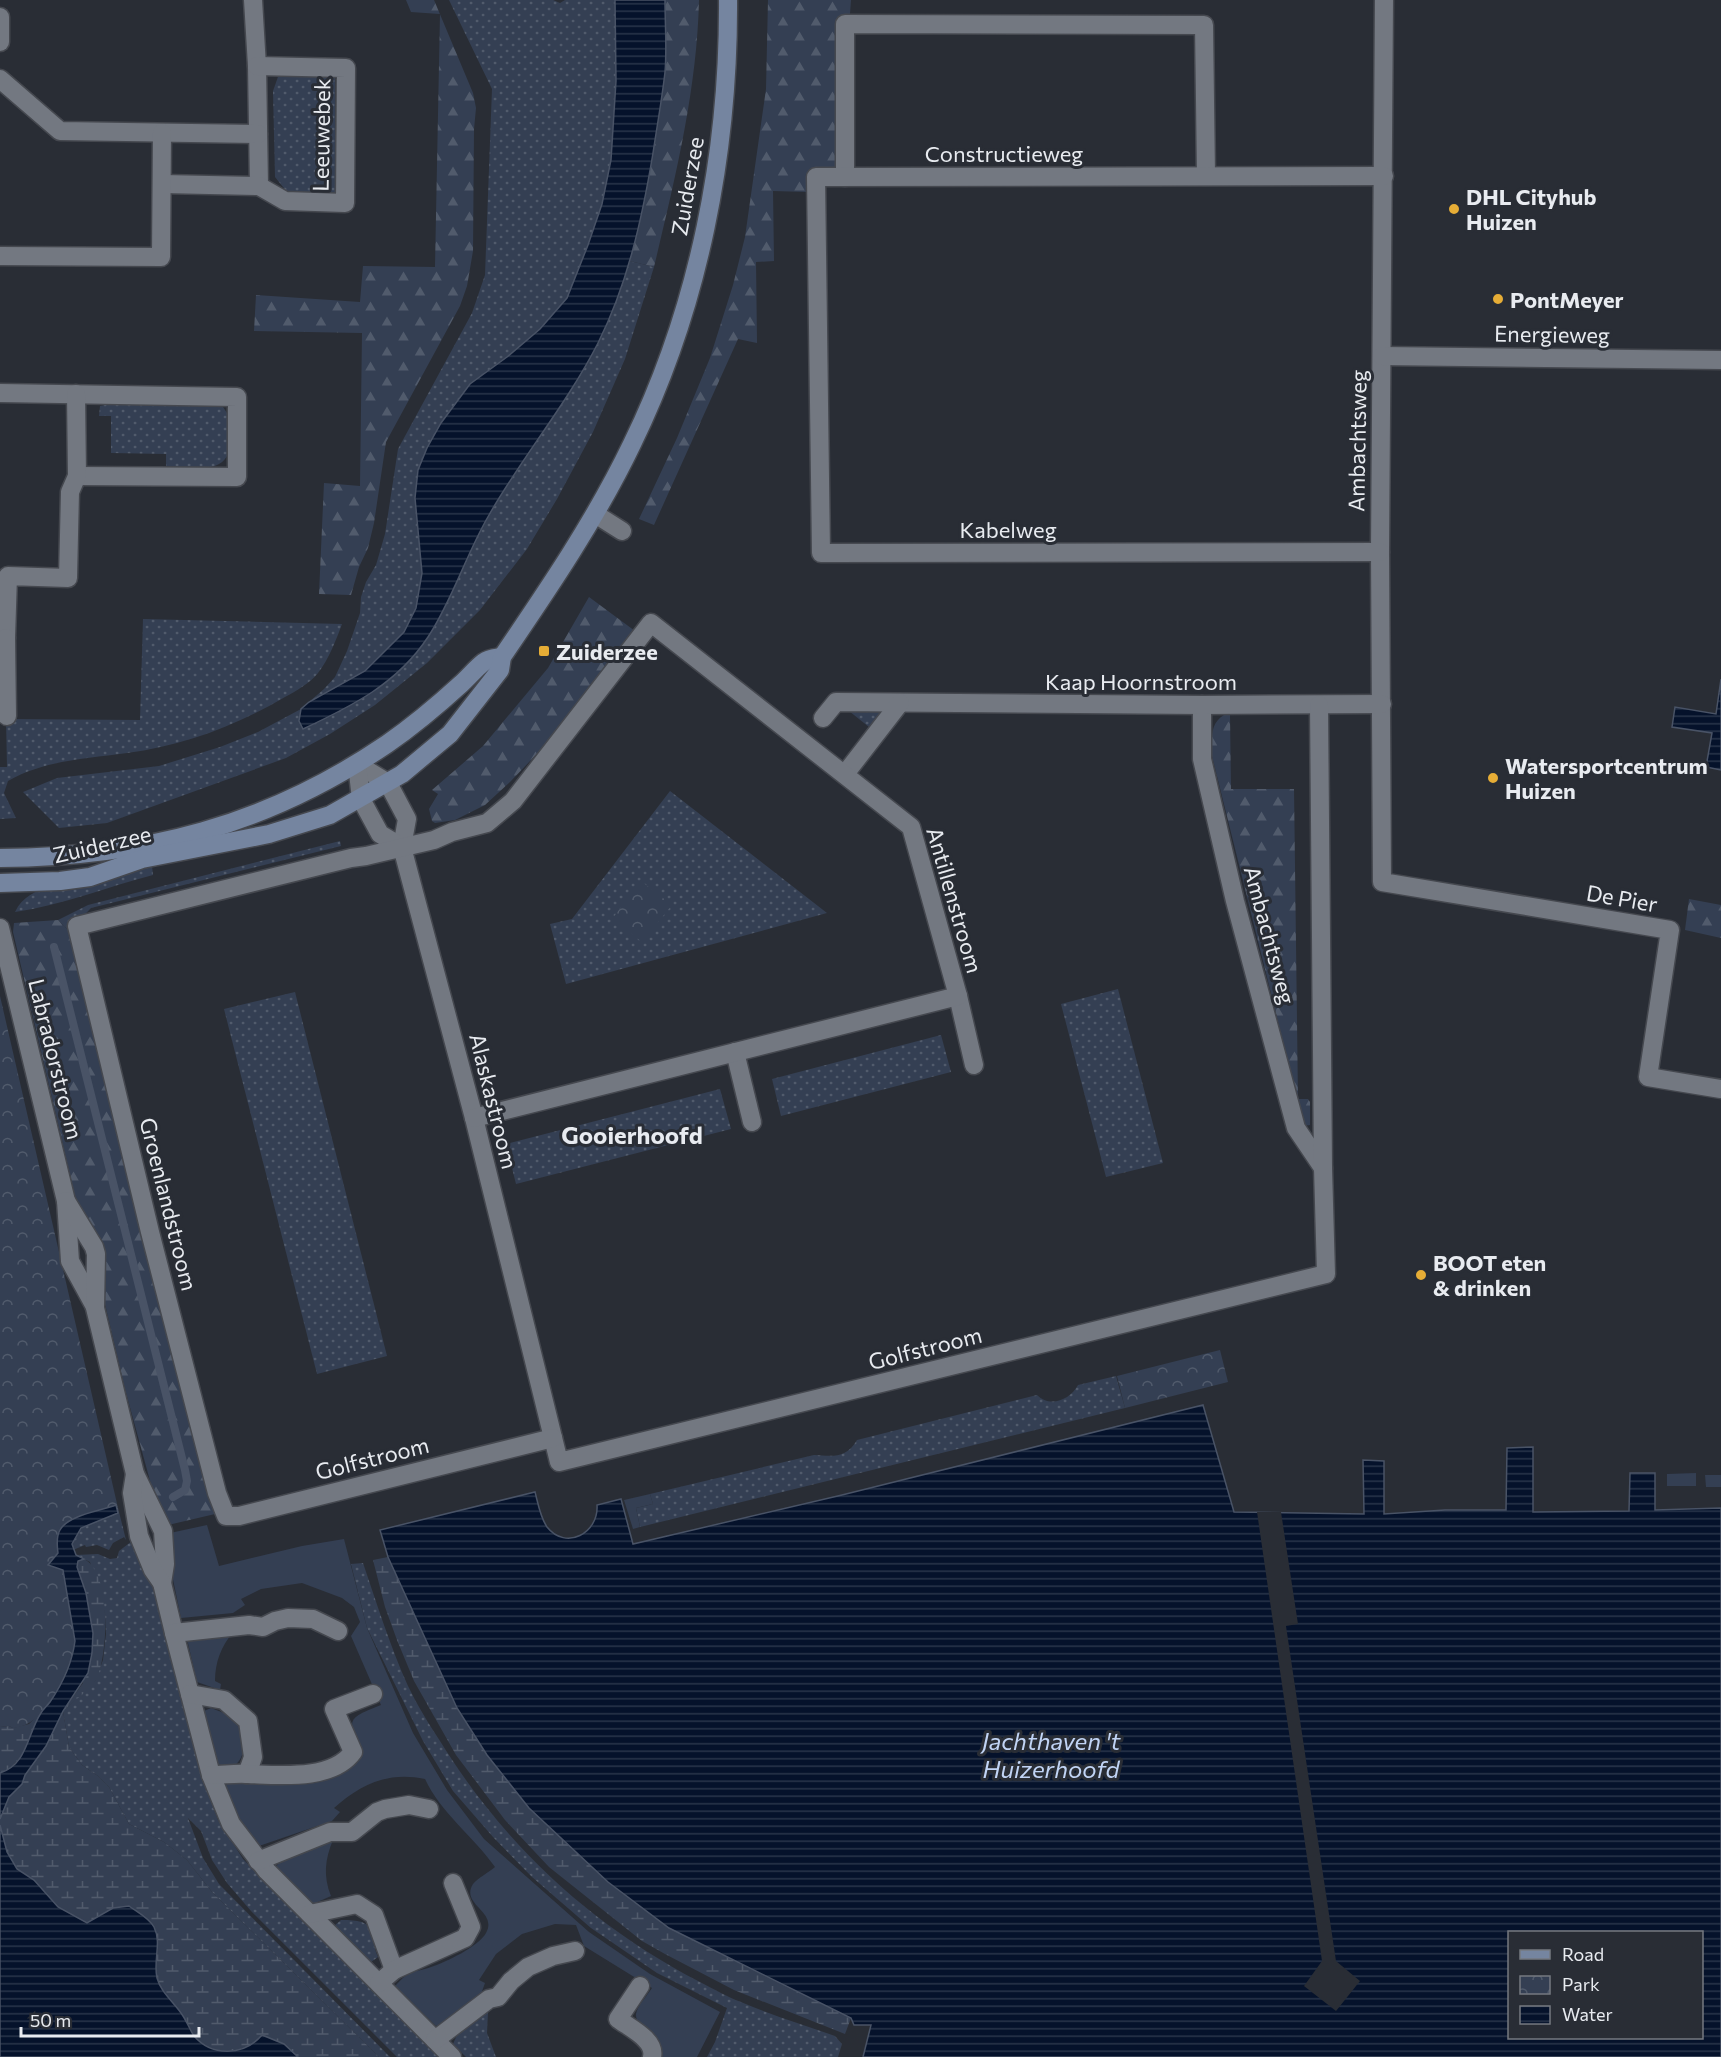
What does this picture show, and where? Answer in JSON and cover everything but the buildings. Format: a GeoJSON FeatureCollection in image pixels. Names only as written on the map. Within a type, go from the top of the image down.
{"type":"FeatureCollection","features":[{"type":"Feature","properties":{"kind":"street"},"geometry":{"type":"LineString","coordinates":[[253,0],[257,66],[259,186]]}},
{"type":"Feature","properties":{"kind":"street","name":"Zuiderzee"},"geometry":{"type":"LineString","coordinates":[[0,883],[60,881],[90,877],[142,859],[289,829],[330,815],[361,799],[413,766],[450,734],[477,702],[500,670],[502,657],[595,514],[633,443],[662,374],[687,299],[703,240],[714,184],[727,82],[728,0]]}},
{"type":"Feature","properties":{"kind":"street","name":"Ambachtsweg"},"geometry":{"type":"LineString","coordinates":[[1382,882],[1380,552],[1384,0]]}},
{"type":"Feature","properties":{"kind":"street"},"geometry":{"type":"LineString","coordinates":[[0,17],[0,42]]}},
{"type":"Feature","properties":{"kind":"street"},"geometry":{"type":"LineString","coordinates":[[845,177],[844,24],[1204,25],[1206,176]]}},
{"type":"Feature","properties":{"kind":"street","name":"Leeuwebek"},"geometry":{"type":"LineString","coordinates":[[163,184],[259,186],[285,201],[345,203],[346,68],[257,66]]}},
{"type":"Feature","properties":{"kind":"street"},"geometry":{"type":"LineString","coordinates":[[0,79],[60,131],[258,134]]}},
{"type":"Feature","properties":{"kind":"street"},"geometry":{"type":"LineString","coordinates":[[0,256],[161,257],[162,133]]}},
{"type":"Feature","properties":{"kind":"street","name":"Constructieweg"},"geometry":{"type":"LineString","coordinates":[[819,368],[816,177],[1384,176]]}},
{"type":"Feature","properties":{"kind":"street","name":"Energieweg"},"geometry":{"type":"LineString","coordinates":[[1382,356],[1721,360]]}},
{"type":"Feature","properties":{"kind":"street","name":"Kabelweg"},"geometry":{"type":"LineString","coordinates":[[819,368],[821,553],[1380,552]]}},
{"type":"Feature","properties":{"kind":"street"},"geometry":{"type":"LineString","coordinates":[[0,393],[237,397],[237,477],[77,476]]}},
{"type":"Feature","properties":{"kind":"street"},"geometry":{"type":"LineString","coordinates":[[7,716],[3,638],[8,576],[68,578],[70,492],[77,476],[76,394]]}},
{"type":"Feature","properties":{"kind":"street"},"geometry":{"type":"LineString","coordinates":[[595,514],[622,531]]}},
{"type":"Feature","properties":{"kind":"street","name":"Antillenstroom"},"geometry":{"type":"LineString","coordinates":[[402,847],[434,840],[452,832],[487,823],[506,808],[651,623],[911,827],[958,996],[474,1118]]}},
{"type":"Feature","properties":{"kind":"street","name":"Zuiderzee"},"geometry":{"type":"LineString","coordinates":[[0,858],[98,854],[195,835],[245,819],[305,793],[357,764],[414,724],[486,660],[502,657]]}},
{"type":"Feature","properties":{"kind":"street","name":"Kaap Hoornstroom"},"geometry":{"type":"LineString","coordinates":[[823,718],[837,702],[1382,704]]}},
{"type":"Feature","properties":{"kind":"street"},"geometry":{"type":"LineString","coordinates":[[845,774],[900,703]]}},
{"type":"Feature","properties":{"kind":"street","name":"Ambachtsweg"},"geometry":{"type":"LineString","coordinates":[[1202,705],[1202,759],[1235,901],[1296,1128],[1323,1168]]}},
{"type":"Feature","properties":{"kind":"street","name":"Ambachtsweg"},"geometry":{"type":"LineString","coordinates":[[1319,705],[1326,1274]]}},
{"type":"Feature","properties":{"kind":"street"},"geometry":{"type":"LineString","coordinates":[[357,764],[361,799],[380,834],[402,847]]}},
{"type":"Feature","properties":{"kind":"street"},"geometry":{"type":"LineString","coordinates":[[357,764],[388,783]]}},
{"type":"Feature","properties":{"kind":"street","name":"Alaskastroom"},"geometry":{"type":"LineString","coordinates":[[388,783],[407,819],[402,847],[474,1118],[536,1368]]}},
{"type":"Feature","properties":{"kind":"street","name":"Groenlandstroom"},"geometry":{"type":"LineString","coordinates":[[217,1493],[150,1232],[77,926],[402,847]]}},
{"type":"Feature","properties":{"kind":"street"},"geometry":{"type":"LineString","coordinates":[[0,858],[0,865]]}},
{"type":"Feature","properties":{"kind":"street","name":"De Pier"},"geometry":{"type":"LineString","coordinates":[[1382,882],[1670,930],[1648,1077],[1721,1089]]}},
{"type":"Feature","properties":{"kind":"street","name":"Labradorstroom"},"geometry":{"type":"LineString","coordinates":[[0,927],[66,1201],[70,1261],[95,1308],[135,1474],[164,1531],[165,1564],[162,1582],[211,1775],[220,1802],[231,1824],[258,1861],[452,2057]]}},
{"type":"Feature","properties":{"kind":"street"},"geometry":{"type":"LineString","coordinates":[[958,996],[974,1065]]}},
{"type":"Feature","properties":{"kind":"street"},"geometry":{"type":"LineString","coordinates":[[735,1052],[752,1122]]}},
{"type":"Feature","properties":{"kind":"street","name":"Labradorstroom"},"geometry":{"type":"LineString","coordinates":[[66,1201],[96,1254],[95,1308]]}},
{"type":"Feature","properties":{"kind":"street","name":"Golfstroom"},"geometry":{"type":"LineString","coordinates":[[536,1368],[559,1462],[1326,1274]]}},
{"type":"Feature","properties":{"kind":"street","name":"Golfstroom"},"geometry":{"type":"LineString","coordinates":[[217,1493],[226,1516],[239,1516],[553,1438]]}},
{"type":"Feature","properties":{"kind":"street","name":"Labradorstroom"},"geometry":{"type":"LineString","coordinates":[[135,1474],[132,1493],[139,1536],[153,1570],[162,1582]]}},
{"type":"Feature","properties":{"kind":"street"},"geometry":{"type":"LineString","coordinates":[[174,1633],[249,1625],[263,1627],[288,1618],[313,1620],[338,1631]]}},
{"type":"Feature","properties":{"kind":"street"},"geometry":{"type":"LineString","coordinates":[[190,1694],[224,1700],[248,1721],[253,1758],[247,1774]]}},
{"type":"Feature","properties":{"kind":"street"},"geometry":{"type":"LineString","coordinates":[[211,1775],[271,1776],[312,1773],[347,1761],[353,1752],[334,1710],[373,1694]]}},
{"type":"Feature","properties":{"kind":"street"},"geometry":{"type":"LineString","coordinates":[[258,1861],[330,1832],[352,1832],[377,1812],[385,1809],[409,1805],[429,1809]]}},
{"type":"Feature","properties":{"kind":"street"},"geometry":{"type":"LineString","coordinates":[[380,1983],[394,1970],[465,1938],[471,1927],[453,1882]]}},
{"type":"Feature","properties":{"kind":"street"},"geometry":{"type":"LineString","coordinates":[[310,1914],[357,1904],[374,1914],[394,1970]]}},
{"type":"Feature","properties":{"kind":"street"},"geometry":{"type":"LineString","coordinates":[[435,2040],[489,1999],[498,1997],[528,1967],[553,1956],[575,1951]]}},
{"type":"Feature","properties":{"kind":"street"},"geometry":{"type":"LineString","coordinates":[[640,1986],[618,2019],[651,2044],[652,2057]]}},
{"type":"Feature","properties":{"kind":"green space"},"geometry":{"type":"Polygon","coordinates":[[[406,0],[434,0],[440,14],[411,12],[406,0]]]}},
{"type":"Feature","properties":{"kind":"green space"},"geometry":{"type":"Polygon","coordinates":[[[449,0],[553,0],[560,3],[565,0],[615,0],[616,81],[611,160],[602,204],[567,298],[540,329],[470,384],[441,423],[427,448],[418,470],[415,498],[422,573],[416,608],[404,632],[365,671],[309,702],[335,677],[347,651],[360,613],[361,597],[366,582],[376,565],[385,534],[398,449],[472,313],[485,275],[492,89],[449,0]]]}},
{"type":"Feature","properties":{"kind":"green space"},"geometry":{"type":"Polygon","coordinates":[[[665,0],[699,0],[689,101],[677,168],[654,267],[630,261],[646,194],[665,71],[665,0]]]}},
{"type":"Feature","properties":{"kind":"green space"},"geometry":{"type":"Polygon","coordinates":[[[768,0],[851,0],[838,177],[808,192],[773,191],[774,261],[756,262],[757,343],[738,339],[654,525],[639,519],[677,438],[710,358],[733,285],[745,237],[766,89],[768,0]]]}},
{"type":"Feature","properties":{"kind":"green space"},"geometry":{"type":"Polygon","coordinates":[[[440,14],[473,93],[476,108],[473,251],[467,286],[460,306],[386,442],[374,523],[368,548],[359,567],[351,595],[319,594],[324,483],[360,486],[362,333],[254,331],[256,295],[360,302],[363,266],[435,267],[440,14]]]}},
{"type":"Feature","properties":{"kind":"green space"},"geometry":{"type":"Polygon","coordinates":[[[279,74],[335,76],[335,194],[287,192],[275,177],[273,91],[279,74]]]}},
{"type":"Feature","properties":{"kind":"green space"},"geometry":{"type":"Polygon","coordinates":[[[630,261],[654,267],[625,359],[593,432],[527,549],[480,610],[427,663],[375,705],[330,734],[286,758],[107,823],[59,828],[23,792],[57,778],[159,766],[220,747],[258,732],[301,709],[299,721],[303,729],[357,701],[394,675],[420,648],[432,630],[489,514],[584,368],[611,315],[630,261]]]}},
{"type":"Feature","properties":{"kind":"green space"},"geometry":{"type":"Polygon","coordinates":[[[130,400],[221,404],[227,413],[227,456],[222,462],[210,467],[172,467],[171,472],[166,472],[166,454],[111,453],[111,416],[99,416],[100,406],[130,400]]]}},
{"type":"Feature","properties":{"kind":"green space"},"geometry":{"type":"Polygon","coordinates":[[[589,597],[635,631],[553,737],[510,782],[485,805],[455,820],[435,823],[432,821],[429,809],[438,794],[432,790],[483,746],[548,668],[589,597]]]}},
{"type":"Feature","properties":{"kind":"green space"},"geometry":{"type":"Polygon","coordinates":[[[143,619],[342,624],[322,668],[307,683],[289,695],[228,726],[189,740],[148,750],[51,764],[22,774],[8,781],[4,793],[16,818],[0,819],[0,767],[7,767],[6,719],[140,720],[143,619]]]}},
{"type":"Feature","properties":{"kind":"green space"},"geometry":{"type":"Polygon","coordinates":[[[849,711],[883,711],[869,727],[849,711]]]}},
{"type":"Feature","properties":{"kind":"green space"},"geometry":{"type":"Polygon","coordinates":[[[1224,715],[1230,715],[1231,789],[1294,789],[1298,1099],[1308,1099],[1310,1102],[1310,1125],[1304,1126],[1212,756],[1214,728],[1224,715]]]}},
{"type":"Feature","properties":{"kind":"green space"},"geometry":{"type":"Polygon","coordinates":[[[670,791],[827,913],[566,984],[550,924],[572,919],[670,791]]]}},
{"type":"Feature","properties":{"kind":"green space"},"geometry":{"type":"Polygon","coordinates":[[[340,841],[341,846],[91,908],[69,931],[58,920],[88,905],[340,841]]]}},
{"type":"Feature","properties":{"kind":"green space"},"geometry":{"type":"Polygon","coordinates":[[[152,866],[153,875],[67,900],[15,912],[22,902],[40,890],[105,880],[152,866]]]}},
{"type":"Feature","properties":{"kind":"green space"},"geometry":{"type":"Polygon","coordinates":[[[641,881],[672,905],[642,942],[612,919],[641,881]]]}},
{"type":"Feature","properties":{"kind":"green space"},"geometry":{"type":"Polygon","coordinates":[[[1689,899],[1721,905],[1721,938],[1685,930],[1689,899]]]}},
{"type":"Feature","properties":{"kind":"green space"},"geometry":{"type":"Polygon","coordinates":[[[58,920],[69,931],[215,1514],[168,1525],[155,1499],[125,1389],[101,1287],[105,1264],[103,1248],[76,1200],[13,932],[14,923],[58,920]]]}},
{"type":"Feature","properties":{"kind":"green space"},"geometry":{"type":"Polygon","coordinates":[[[1118,989],[1163,1163],[1106,1177],[1061,1004],[1118,989]]]}},
{"type":"Feature","properties":{"kind":"green space"},"geometry":{"type":"Polygon","coordinates":[[[295,992],[387,1356],[317,1374],[224,1009],[295,992]]]}},
{"type":"Feature","properties":{"kind":"green space"},"geometry":{"type":"Polygon","coordinates":[[[0,996],[118,1508],[116,1505],[75,1518],[57,1539],[75,1641],[73,1653],[63,1681],[47,1707],[25,1725],[13,1728],[0,1727],[0,996]]]}},
{"type":"Feature","properties":{"kind":"green space"},"geometry":{"type":"Polygon","coordinates":[[[941,1035],[951,1072],[781,1116],[772,1079],[941,1035]]]}},
{"type":"Feature","properties":{"kind":"green space"},"geometry":{"type":"Polygon","coordinates":[[[720,1089],[731,1129],[516,1184],[506,1144],[720,1089]]]}},
{"type":"Feature","properties":{"kind":"green space"},"geometry":{"type":"Polygon","coordinates":[[[1220,1350],[1228,1382],[1125,1408],[1117,1376],[1220,1350]]]}},
{"type":"Feature","properties":{"kind":"green space"},"geometry":{"type":"Polygon","coordinates":[[[1116,1376],[1125,1408],[640,1527],[636,1508],[653,1504],[650,1494],[814,1455],[838,1455],[848,1450],[857,1440],[1037,1395],[1054,1402],[1070,1395],[1078,1385],[1116,1376]]]}},
{"type":"Feature","properties":{"kind":"green space"},"geometry":{"type":"Polygon","coordinates":[[[1696,1473],[1696,1486],[1667,1486],[1667,1474],[1696,1473]]]}},
{"type":"Feature","properties":{"kind":"green space"},"geometry":{"type":"Polygon","coordinates":[[[1705,1475],[1721,1475],[1721,1487],[1706,1487],[1705,1475]]]}},
{"type":"Feature","properties":{"kind":"green space"},"geometry":{"type":"Polygon","coordinates":[[[650,1494],[653,1504],[636,1508],[640,1527],[633,1529],[624,1500],[650,1494]]]}},
{"type":"Feature","properties":{"kind":"green space"},"geometry":{"type":"Polygon","coordinates":[[[116,1505],[126,1540],[124,1537],[113,1543],[109,1550],[97,1545],[86,1547],[85,1545],[73,1550],[73,1541],[81,1529],[88,1524],[118,1513],[116,1505]]]}},
{"type":"Feature","properties":{"kind":"green space"},"geometry":{"type":"Polygon","coordinates":[[[207,1525],[219,1566],[302,1546],[344,1539],[367,1628],[413,1733],[447,1790],[484,1839],[589,1932],[650,1974],[720,2012],[697,2057],[661,2057],[636,2019],[638,2008],[652,1988],[584,1946],[576,1925],[555,1924],[522,1934],[496,1954],[479,1980],[485,1983],[480,1997],[444,2023],[436,2026],[395,1986],[407,1975],[445,1962],[469,1949],[486,1933],[488,1925],[484,1913],[471,1897],[470,1891],[475,1882],[495,1867],[439,1802],[425,1779],[388,1778],[365,1786],[334,1808],[340,1812],[332,1821],[259,1846],[239,1818],[224,1787],[228,1783],[342,1771],[353,1766],[360,1753],[353,1733],[353,1721],[361,1713],[381,1705],[351,1636],[360,1622],[354,1607],[342,1598],[302,1583],[261,1589],[241,1599],[245,1605],[233,1613],[181,1618],[170,1565],[170,1533],[207,1525]]]}},
{"type":"Feature","properties":{"kind":"green space"},"geometry":{"type":"Polygon","coordinates":[[[132,1541],[154,1585],[207,1791],[218,1820],[243,1859],[440,2057],[397,2057],[251,1911],[227,1883],[212,1860],[201,1831],[188,1818],[203,1858],[219,1884],[390,2057],[379,2057],[212,1892],[187,1860],[164,1842],[129,1824],[109,1787],[82,1765],[69,1747],[63,1711],[95,1681],[103,1660],[106,1634],[105,1613],[90,1562],[76,1555],[98,1554],[110,1559],[117,1558],[119,1551],[132,1541]]]}},
{"type":"Feature","properties":{"kind":"green space"},"geometry":{"type":"Polygon","coordinates":[[[388,1557],[457,1708],[487,1755],[529,1808],[608,1882],[669,1928],[851,2018],[845,2034],[734,1990],[665,1954],[642,1941],[549,1867],[505,1820],[456,1755],[414,1681],[385,1607],[373,1560],[388,1557]]]}},
{"type":"Feature","properties":{"kind":"green space"},"geometry":{"type":"Polygon","coordinates":[[[84,1559],[93,1567],[103,1596],[104,1651],[97,1678],[63,1711],[83,1683],[90,1612],[77,1567],[78,1561],[84,1559]]]}},
{"type":"Feature","properties":{"kind":"green space"},"geometry":{"type":"Polygon","coordinates":[[[363,1563],[395,1656],[419,1707],[465,1779],[522,1848],[553,1880],[587,1908],[660,1960],[731,1998],[835,2036],[842,2044],[838,2057],[707,2057],[727,2008],[657,1973],[591,1928],[532,1877],[493,1837],[453,1791],[423,1741],[367,1628],[351,1564],[363,1563]]]}},
{"type":"Feature","properties":{"kind":"green space"},"geometry":{"type":"Polygon","coordinates":[[[233,1632],[222,1649],[215,1674],[215,1681],[221,1684],[220,1690],[197,1682],[187,1639],[233,1632]]]}},
{"type":"Feature","properties":{"kind":"green space"},"geometry":{"type":"Polygon","coordinates":[[[211,1708],[237,1718],[242,1724],[243,1752],[234,1766],[218,1766],[204,1711],[211,1708]]]}},
{"type":"Feature","properties":{"kind":"green space"},"geometry":{"type":"Polygon","coordinates":[[[63,1711],[69,1747],[82,1765],[109,1787],[129,1824],[164,1842],[187,1860],[212,1892],[379,2057],[298,2057],[284,2044],[262,2035],[247,2047],[238,2050],[221,2051],[204,2045],[196,2039],[182,2014],[160,1985],[156,1971],[158,1942],[113,1908],[87,1923],[58,1907],[34,1880],[17,1869],[7,1853],[0,1819],[10,1796],[22,1784],[25,1775],[46,1746],[63,1711]]]}},
{"type":"Feature","properties":{"kind":"green space"},"geometry":{"type":"Polygon","coordinates":[[[40,1713],[23,1755],[9,1769],[0,1773],[0,1727],[13,1728],[29,1724],[40,1713]]]}},
{"type":"Feature","properties":{"kind":"green space"},"geometry":{"type":"Polygon","coordinates":[[[333,1840],[326,1868],[331,1896],[313,1904],[276,1866],[290,1854],[333,1840]]]}},
{"type":"Feature","properties":{"kind":"green space"},"geometry":{"type":"Polygon","coordinates":[[[341,1920],[353,1920],[366,1924],[378,1957],[371,1962],[334,1926],[341,1920]]]}},
{"type":"Feature","properties":{"kind":"green space"},"geometry":{"type":"Polygon","coordinates":[[[488,2012],[487,2033],[496,2057],[466,2057],[453,2044],[457,2035],[488,2012]]]}},
{"type":"Feature","properties":{"kind":"water"},"geometry":{"type":"Polygon","coordinates":[[[615,0],[665,0],[666,54],[661,102],[644,202],[626,274],[609,320],[586,366],[489,515],[445,607],[416,654],[388,681],[372,692],[339,712],[303,729],[299,721],[301,709],[309,702],[365,671],[404,632],[416,608],[422,573],[415,498],[418,470],[441,423],[470,384],[540,329],[567,298],[602,204],[611,160],[616,81],[615,0]]]}},
{"type":"Feature","properties":{"kind":"water"},"geometry":{"type":"Polygon","coordinates":[[[1721,679],[1721,770],[1706,767],[1712,733],[1672,727],[1675,707],[1716,714],[1721,679]]]}},
{"type":"Feature","properties":{"kind":"water","name":"Jachthaven 't Huizerhoofd"},"geometry":{"type":"Polygon","coordinates":[[[1203,1405],[1234,1512],[1364,1514],[1363,1460],[1384,1461],[1384,1514],[1445,1510],[1506,1510],[1507,1448],[1533,1447],[1533,1512],[1629,1511],[1630,1473],[1655,1473],[1655,1510],[1721,1508],[1721,2057],[863,2057],[871,2025],[854,2025],[851,2018],[669,1928],[608,1882],[529,1808],[487,1755],[457,1708],[388,1557],[380,1530],[535,1492],[547,1527],[563,1538],[580,1536],[587,1531],[593,1524],[597,1505],[621,1499],[633,1544],[842,1495],[1203,1405]]]}},
{"type":"Feature","properties":{"kind":"water"},"geometry":{"type":"Polygon","coordinates":[[[116,1505],[118,1513],[81,1528],[72,1544],[76,1555],[84,1559],[78,1561],[77,1567],[86,1593],[93,1633],[88,1673],[63,1711],[46,1746],[25,1775],[22,1784],[9,1797],[0,1819],[0,1773],[9,1769],[22,1756],[36,1721],[63,1680],[74,1649],[75,1641],[63,1570],[48,1565],[58,1553],[57,1541],[60,1530],[77,1517],[116,1505]]]}},
{"type":"Feature","properties":{"kind":"water"},"geometry":{"type":"Polygon","coordinates":[[[0,1825],[7,1852],[17,1869],[34,1880],[58,1907],[87,1923],[113,1908],[129,1906],[149,1921],[154,1927],[157,1939],[156,1972],[159,1983],[201,2043],[219,2050],[237,2050],[255,2042],[262,2035],[284,2044],[298,2057],[0,2057],[0,1825]]]}},
{"type":"Feature","properties":{"kind":"pier"},"geometry":{"type":"Polygon","coordinates":[[[1257,1512],[1281,1512],[1298,1624],[1286,1626],[1336,1961],[1360,1981],[1336,2011],[1304,1986],[1322,1961],[1257,1512]]]}},
{"type":"Feature","properties":{"kind":"waterway"},"geometry":{"type":"LineString","coordinates":[[54,947],[185,1470],[187,1481],[185,1490],[173,1497]]}},
{"type":"Feature","properties":{"kind":"place","name":"DHL Cityhub Huizen"},"geometry":{"type":"Point","coordinates":[1454,209]}},
{"type":"Feature","properties":{"kind":"place","name":"PontMeyer"},"geometry":{"type":"Point","coordinates":[1498,299]}},
{"type":"Feature","properties":{"kind":"place","name":"Zuiderzee"},"geometry":{"type":"Point","coordinates":[544,651]}},
{"type":"Feature","properties":{"kind":"place","name":"Watersportcentrum Huizen"},"geometry":{"type":"Point","coordinates":[1493,778]}},
{"type":"Feature","properties":{"kind":"place","name":"BOOT eten & drinken"},"geometry":{"type":"Point","coordinates":[1421,1275]}},
{"type":"Feature","properties":{"kind":"district","name":"Gooierhoofd"},"geometry":{"type":"Point","coordinates":[632,1134]}}]}
